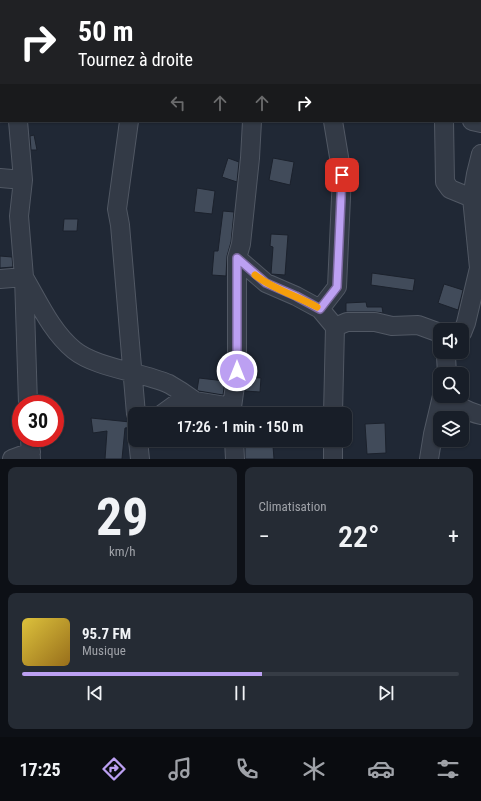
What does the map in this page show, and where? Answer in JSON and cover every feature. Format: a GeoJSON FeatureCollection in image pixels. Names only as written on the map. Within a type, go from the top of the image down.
{"type":"FeatureCollection","features":[{"type":"Feature","properties":{"kind":"street"},"geometry":{"type":"LineString","coordinates":[[18,122],[23,180],[19,216],[24,277],[28,395]]}},
{"type":"Feature","properties":{"kind":"street"},"geometry":{"type":"LineString","coordinates":[[129,122],[118,209],[135,407]]}},
{"type":"Feature","properties":{"kind":"street"},"geometry":{"type":"LineString","coordinates":[[232,407],[237,371],[237,258],[242,236],[252,122]]}},
{"type":"Feature","properties":{"kind":"street"},"geometry":{"type":"LineString","coordinates":[[320,309],[337,287],[342,175],[333,122]]}},
{"type":"Feature","properties":{"kind":"street"},"geometry":{"type":"LineString","coordinates":[[444,122],[445,182],[450,189],[472,198]]}},
{"type":"Feature","properties":{"kind":"street"},"geometry":{"type":"LineString","coordinates":[[466,323],[479,268],[472,198],[481,154]]}},
{"type":"Feature","properties":{"kind":"street"},"geometry":{"type":"LineString","coordinates":[[0,178],[23,180]]}},
{"type":"Feature","properties":{"kind":"street"},"geometry":{"type":"LineString","coordinates":[[237,258],[266,283],[296,296],[320,309],[335,327],[334,407]]}},
{"type":"Feature","properties":{"kind":"street"},"geometry":{"type":"LineString","coordinates":[[24,277],[48,319],[60,336],[74,350],[85,356],[169,384],[196,401]]}},
{"type":"Feature","properties":{"kind":"street"},"geometry":{"type":"LineString","coordinates":[[0,279],[24,277]]}},
{"type":"Feature","properties":{"kind":"street"},"geometry":{"type":"LineString","coordinates":[[335,327],[347,322],[375,322],[392,326],[418,325],[433,330]]}},
{"type":"Feature","properties":{"kind":"street"},"geometry":{"type":"LineString","coordinates":[[172,407],[180,401],[196,401],[218,407]]}},
{"type":"Feature","properties":{"kind":"street"},"geometry":{"type":"LineString","coordinates":[[429,459],[433,434],[441,403]]}},
{"type":"Feature","properties":{"kind":"street"},"geometry":{"type":"LineString","coordinates":[[454,403],[464,409],[481,415]]}},
{"type":"Feature","properties":{"kind":"street"},"geometry":{"type":"LineString","coordinates":[[139,447],[140,459]]}},
{"type":"Feature","properties":{"kind":"street"},"geometry":{"type":"LineString","coordinates":[[234,447],[235,459]]}},
{"type":"Feature","properties":{"kind":"street"},"geometry":{"type":"LineString","coordinates":[[333,447],[333,459]]}},
{"type":"Feature","properties":{"kind":"street"},"geometry":{"type":"LineString","coordinates":[[12,459],[30,450]]}},
{"type":"Feature","properties":{"kind":"building"},"geometry":{"type":"Polygon","coordinates":[[[34,135],[37,150],[31,150],[30,136],[34,135]]]}},
{"type":"Feature","properties":{"kind":"building"},"geometry":{"type":"Polygon","coordinates":[[[228,158],[239,162],[237,182],[222,177],[228,158]]]}},
{"type":"Feature","properties":{"kind":"building"},"geometry":{"type":"Polygon","coordinates":[[[273,158],[294,162],[290,185],[269,180],[273,158]]]}},
{"type":"Feature","properties":{"kind":"building"},"geometry":{"type":"Polygon","coordinates":[[[197,188],[215,191],[212,214],[194,212],[197,188]]]}},
{"type":"Feature","properties":{"kind":"building"},"geometry":{"type":"Polygon","coordinates":[[[223,211],[234,212],[231,242],[227,256],[226,276],[212,275],[214,251],[218,251],[223,211]]]}},
{"type":"Feature","properties":{"kind":"building"},"geometry":{"type":"Polygon","coordinates":[[[64,219],[78,219],[77,231],[63,231],[64,219]]]}},
{"type":"Feature","properties":{"kind":"building"},"geometry":{"type":"Polygon","coordinates":[[[271,234],[288,235],[285,275],[271,274],[273,247],[270,246],[271,234]]]}},
{"type":"Feature","properties":{"kind":"building"},"geometry":{"type":"Polygon","coordinates":[[[0,256],[12,257],[13,267],[0,268],[0,256]]]}},
{"type":"Feature","properties":{"kind":"building"},"geometry":{"type":"Polygon","coordinates":[[[372,273],[415,279],[413,291],[371,285],[372,273]]]}},
{"type":"Feature","properties":{"kind":"building"},"geometry":{"type":"Polygon","coordinates":[[[444,284],[463,290],[458,310],[438,303],[444,284]]]}},
{"type":"Feature","properties":{"kind":"building"},"geometry":{"type":"Polygon","coordinates":[[[366,302],[367,307],[382,307],[383,313],[346,312],[346,303],[366,302]]]}},
{"type":"Feature","properties":{"kind":"building"},"geometry":{"type":"Polygon","coordinates":[[[247,377],[261,378],[260,392],[245,391],[247,377]]]}},
{"type":"Feature","properties":{"kind":"building"},"geometry":{"type":"Polygon","coordinates":[[[199,378],[225,381],[223,395],[197,390],[199,378]]]}},
{"type":"Feature","properties":{"kind":"building"},"geometry":{"type":"Polygon","coordinates":[[[91,418],[128,422],[128,428],[125,428],[122,459],[105,459],[107,431],[93,433],[91,418]]]}},
{"type":"Feature","properties":{"kind":"building"},"geometry":{"type":"Polygon","coordinates":[[[385,423],[386,453],[367,454],[365,424],[385,423]]]}},
{"type":"Feature","properties":{"kind":"building"},"geometry":{"type":"Polygon","coordinates":[[[245,447],[273,447],[274,459],[245,459],[245,447]]]}},
{"type":"Feature","properties":{"kind":"slow traffic"},"geometry":{"type":"LineString","coordinates":[[255,275],[266,283],[317,307]]}},
{"type":"Feature","properties":{"kind":"route"},"geometry":{"type":"LineString","coordinates":[[237,371],[237,258],[266,283],[296,296],[320,309],[337,287],[342,175]]}}]}
